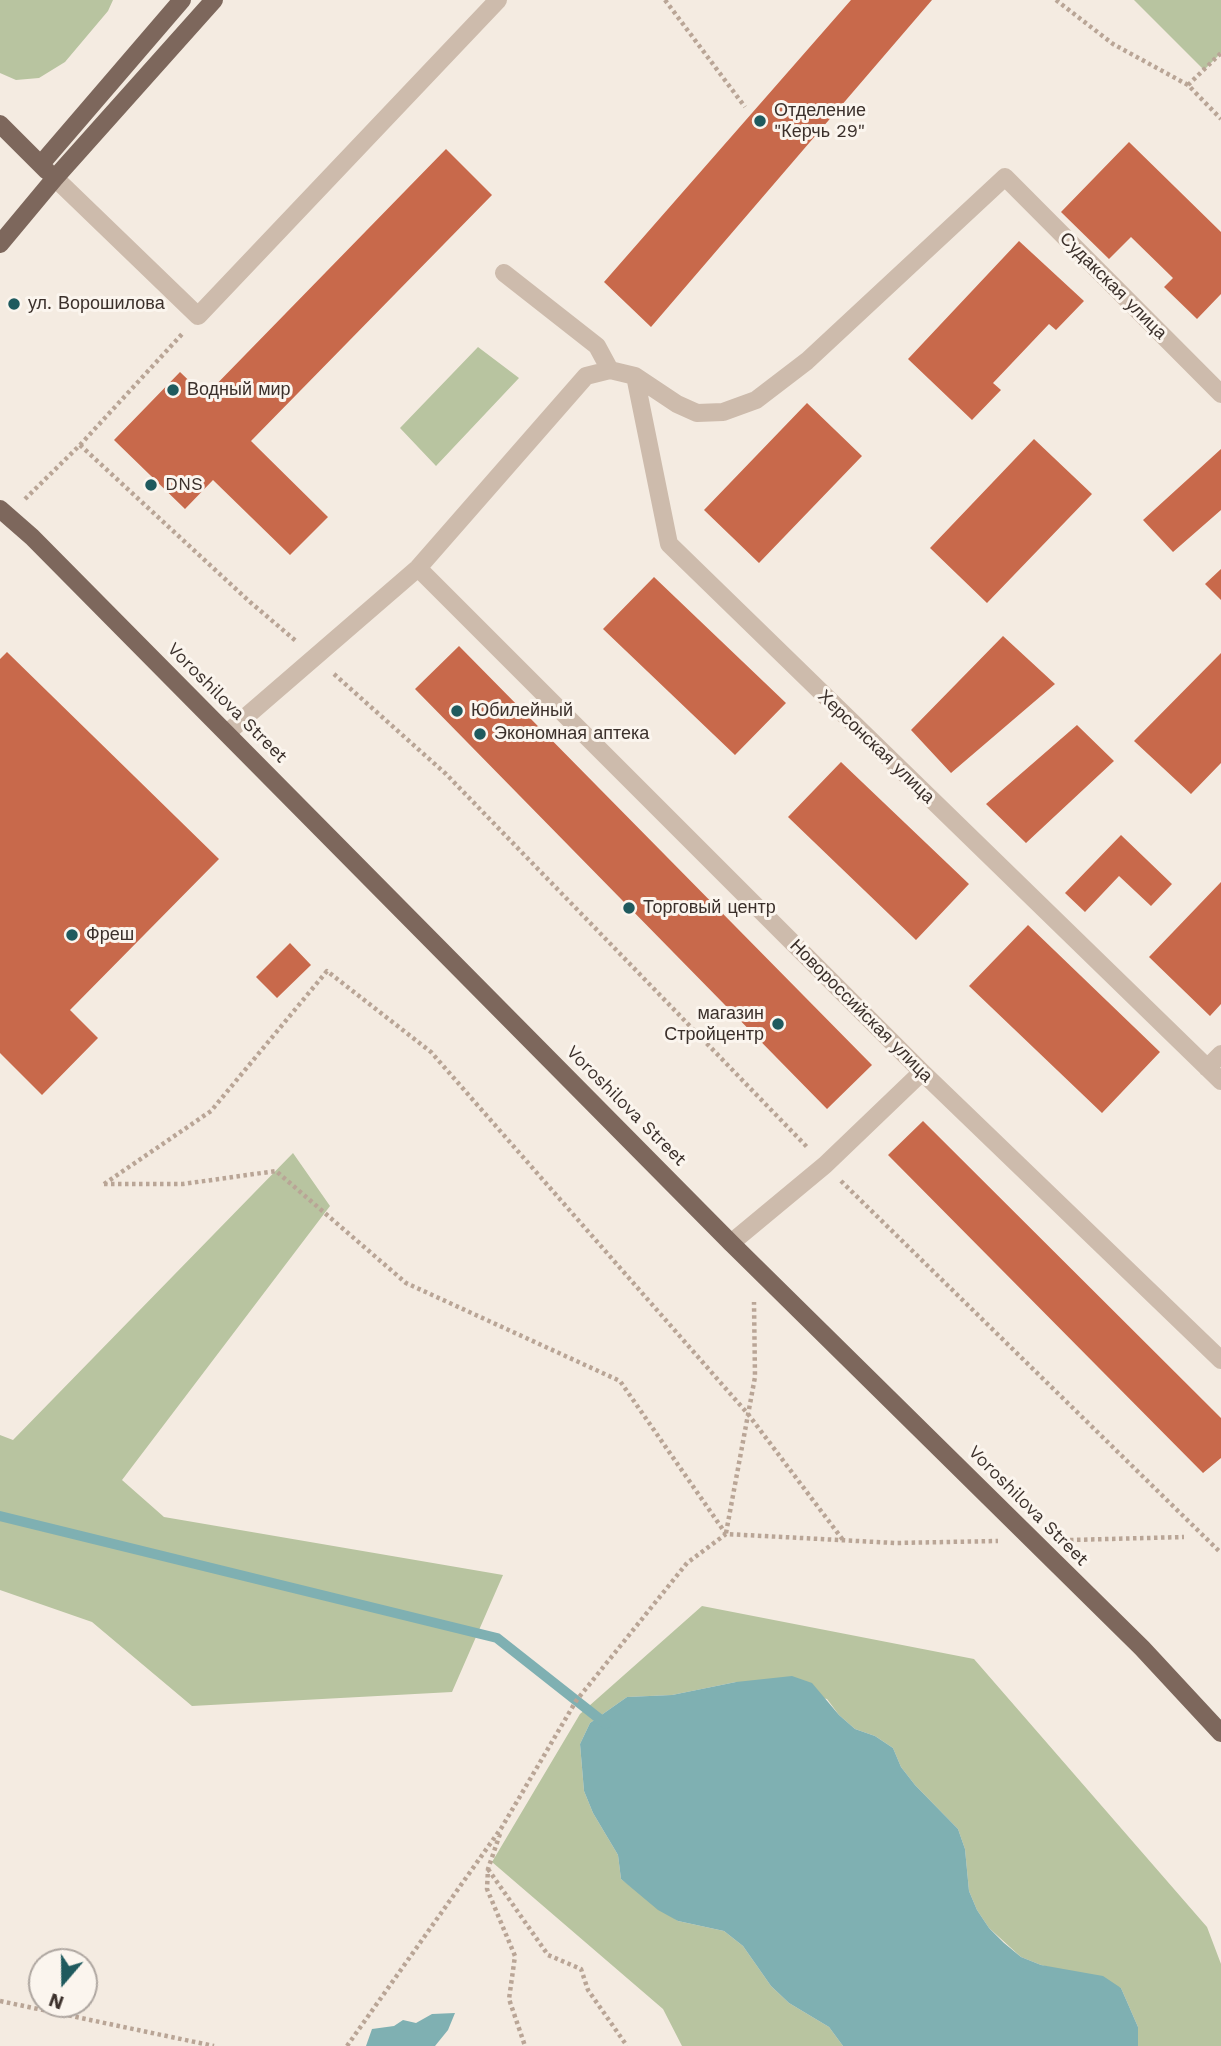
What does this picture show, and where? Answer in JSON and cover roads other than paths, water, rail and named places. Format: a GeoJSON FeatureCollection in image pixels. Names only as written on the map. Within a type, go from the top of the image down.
{"type":"FeatureCollection","features":[{"type":"Feature","properties":{"kind":"main road"},"geometry":{"type":"LineString","coordinates":[[0,244],[55,178],[214,0]]}},
{"type":"Feature","properties":{"kind":"main road"},"geometry":{"type":"LineString","coordinates":[[41,164],[180,2]]}},
{"type":"Feature","properties":{"kind":"main road"},"geometry":{"type":"LineString","coordinates":[[0,124],[55,178]]}},
{"type":"Feature","properties":{"kind":"main road","name":"Voroshilova Street"},"geometry":{"type":"LineString","coordinates":[[3,512],[32,537],[731,1243],[1142,1648],[1221,1733]]}},
{"type":"Feature","properties":{"kind":"street"},"geometry":{"type":"LineString","coordinates":[[55,178],[198,316],[498,0]]}},
{"type":"Feature","properties":{"kind":"street","name":"Судакская улица"},"geometry":{"type":"LineString","coordinates":[[635,376],[677,404],[697,413],[723,412],[756,400],[807,361],[1005,177],[1221,394]]}},
{"type":"Feature","properties":{"kind":"street"},"geometry":{"type":"LineString","coordinates":[[503,274],[597,345],[610,370]]}},
{"type":"Feature","properties":{"kind":"street"},"geometry":{"type":"LineString","coordinates":[[227,733],[418,568],[586,376],[610,370],[635,376]]}},
{"type":"Feature","properties":{"kind":"street","name":"Херсонская улица"},"geometry":{"type":"LineString","coordinates":[[635,376],[669,544],[1221,1081]]}},
{"type":"Feature","properties":{"kind":"street","name":"Новороссийская улица"},"geometry":{"type":"LineString","coordinates":[[418,568],[922,1072],[1221,1360]]}},
{"type":"Feature","properties":{"kind":"street"},"geometry":{"type":"LineString","coordinates":[[1207,1068],[1221,1054]]}},
{"type":"Feature","properties":{"kind":"street"},"geometry":{"type":"LineString","coordinates":[[731,1243],[825,1165],[922,1072]]}},
{"type":"Feature","properties":{"kind":"water"},"geometry":{"type":"Polygon","coordinates":[[[792,1676],[812,1683],[839,1715],[855,1729],[875,1736],[893,1748],[901,1767],[915,1785],[958,1829],[965,1849],[969,1891],[989,1928],[1021,1957],[1041,1965],[1103,1976],[1121,1988],[1138,2027],[1138,2046],[843,2046],[829,2027],[789,2003],[771,1986],[743,1946],[724,1931],[678,1921],[658,1910],[621,1879],[618,1855],[593,1813],[584,1791],[580,1744],[590,1723],[627,1697],[672,1695],[736,1682],[792,1676]]]}},
{"type":"Feature","properties":{"kind":"water"},"geometry":{"type":"Polygon","coordinates":[[[455,2013],[448,2030],[435,2046],[366,2046],[372,2029],[394,2026],[403,2020],[416,2023],[432,2014],[455,2013]]]}},
{"type":"Feature","properties":{"kind":"waterway"},"geometry":{"type":"LineString","coordinates":[[0,1516],[497,1638],[606,1724]]}},
{"type":"Feature","properties":{"kind":"place","name":"Отделение \"Керчь 29\""},"geometry":{"type":"Point","coordinates":[760,121]}},
{"type":"Feature","properties":{"kind":"place","name":"ул. Ворошилова"},"geometry":{"type":"Point","coordinates":[14,304]}},
{"type":"Feature","properties":{"kind":"place","name":"Водный мир"},"geometry":{"type":"Point","coordinates":[173,390]}},
{"type":"Feature","properties":{"kind":"place","name":"DNS"},"geometry":{"type":"Point","coordinates":[151,485]}},
{"type":"Feature","properties":{"kind":"place","name":"Юбилейный"},"geometry":{"type":"Point","coordinates":[457,711]}},
{"type":"Feature","properties":{"kind":"place","name":"Экономная аптека"},"geometry":{"type":"Point","coordinates":[480,734]}},
{"type":"Feature","properties":{"kind":"place","name":"Торговый центр"},"geometry":{"type":"Point","coordinates":[629,908]}},
{"type":"Feature","properties":{"kind":"place","name":"Фреш"},"geometry":{"type":"Point","coordinates":[72,935]}},
{"type":"Feature","properties":{"kind":"place","name":"магазин Стройцентр"},"geometry":{"type":"Point","coordinates":[778,1024]}}]}
